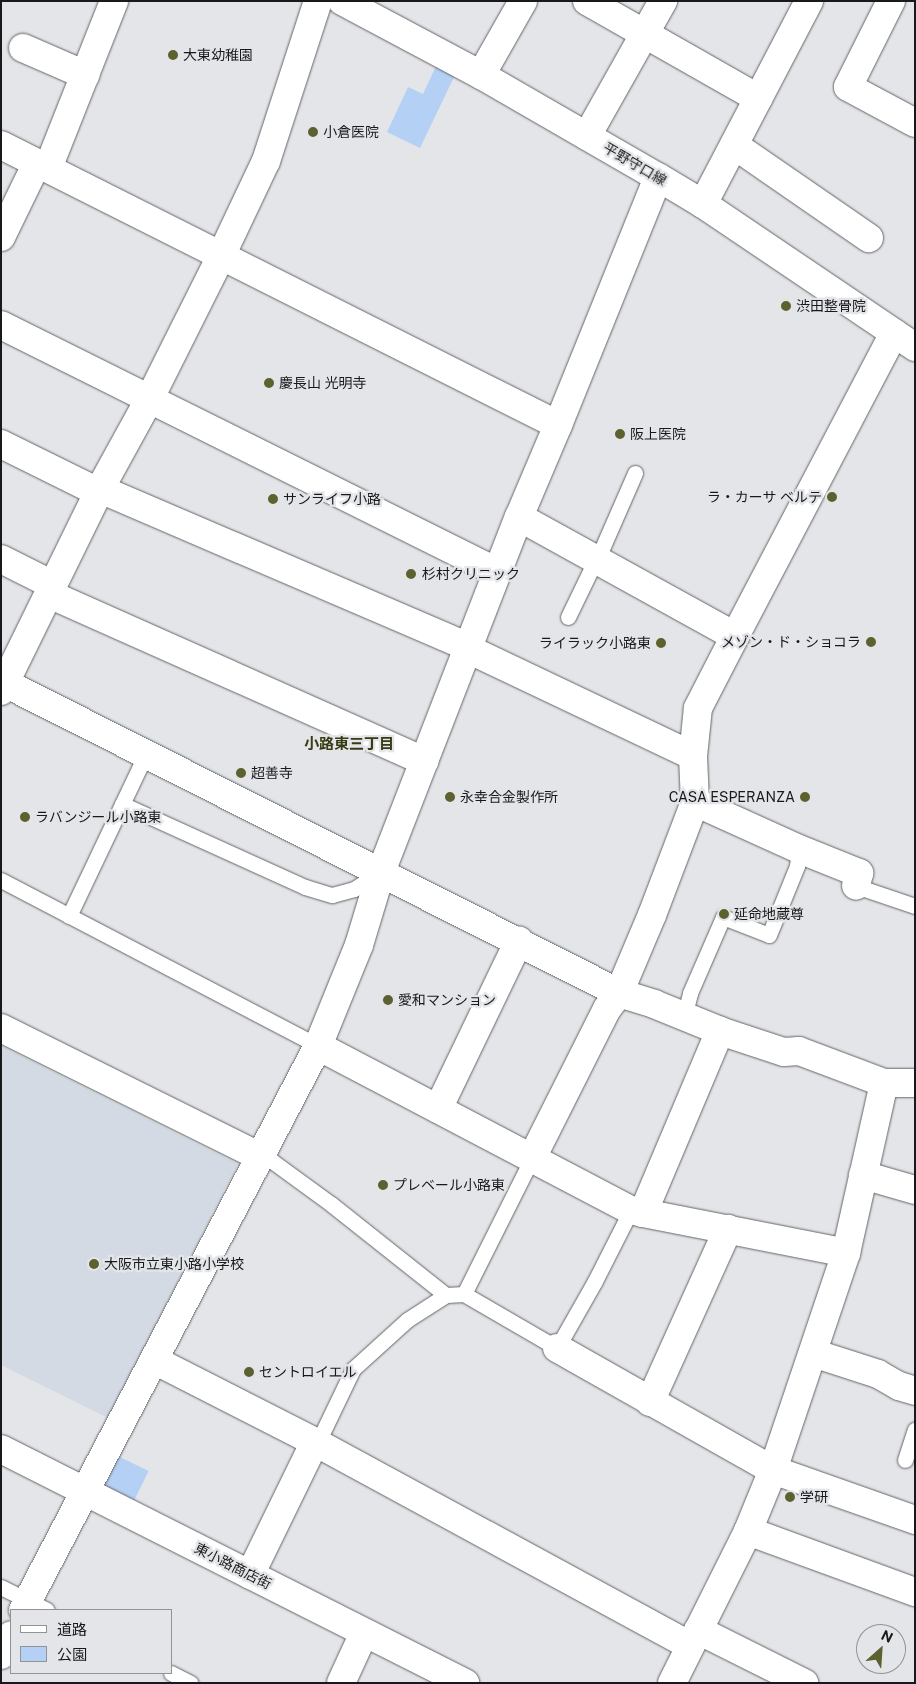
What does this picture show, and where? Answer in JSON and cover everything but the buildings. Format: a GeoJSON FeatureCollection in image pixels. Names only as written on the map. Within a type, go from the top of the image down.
{"type":"FeatureCollection","features":[{"type":"Feature","properties":{"kind":"street"},"geometry":{"type":"LineString","coordinates":[[1,237],[42,165],[85,74],[114,1]]}},
{"type":"Feature","properties":{"kind":"street"},"geometry":{"type":"LineString","coordinates":[[318,1],[266,161],[149,400],[99,490],[3,685],[146,754],[619,992],[720,1031],[784,1052],[799,1051],[884,1083],[914,1082]]}},
{"type":"Feature","properties":{"kind":"street","name":"平野守口線"},"geometry":{"type":"LineString","coordinates":[[342,1],[370,8],[481,76],[703,204],[904,340]]}},
{"type":"Feature","properties":{"kind":"street"},"geometry":{"type":"LineString","coordinates":[[481,76],[523,1]]}},
{"type":"Feature","properties":{"kind":"street"},"geometry":{"type":"LineString","coordinates":[[588,1],[758,98]]}},
{"type":"Feature","properties":{"kind":"street"},"geometry":{"type":"LineString","coordinates":[[587,136],[663,1]]}},
{"type":"Feature","properties":{"kind":"street"},"geometry":{"type":"LineString","coordinates":[[703,204],[808,1]]}},
{"type":"Feature","properties":{"kind":"street"},"geometry":{"type":"LineString","coordinates":[[892,1],[848,87],[915,123]]}},
{"type":"Feature","properties":{"kind":"street"},"geometry":{"type":"LineString","coordinates":[[23,48],[85,74]]}},
{"type":"Feature","properties":{"kind":"street"},"geometry":{"type":"LineString","coordinates":[[1,144],[558,425]]}},
{"type":"Feature","properties":{"kind":"street"},"geometry":{"type":"LineString","coordinates":[[734,145],[869,238]]}},
{"type":"Feature","properties":{"kind":"street"},"geometry":{"type":"LineString","coordinates":[[33,1607],[85,1491],[318,1046],[359,945],[381,872],[497,572],[658,177]]}},
{"type":"Feature","properties":{"kind":"street"},"geometry":{"type":"LineString","coordinates":[[1,325],[497,572]]}},
{"type":"Feature","properties":{"kind":"street"},"geometry":{"type":"LineString","coordinates":[[532,1158],[607,1009],[619,992],[652,915],[695,802],[693,756],[698,708],[735,636],[904,340]]}},
{"type":"Feature","properties":{"kind":"street"},"geometry":{"type":"LineString","coordinates":[[1,444],[99,490],[468,648],[693,756]]}},
{"type":"Feature","properties":{"kind":"street"},"geometry":{"type":"LineString","coordinates":[[519,517],[735,636]]}},
{"type":"Feature","properties":{"kind":"street"},"geometry":{"type":"LineString","coordinates":[[1,559],[51,589],[424,761]]}},
{"type":"Feature","properties":{"kind":"street"},"geometry":{"type":"LineString","coordinates":[[695,802],[799,850],[859,873],[856,886]]}},
{"type":"Feature","properties":{"kind":"street"},"geometry":{"type":"LineString","coordinates":[[438,1109],[519,941]]}},
{"type":"Feature","properties":{"kind":"street"},"geometry":{"type":"LineString","coordinates":[[1,1028],[261,1157]]}},
{"type":"Feature","properties":{"kind":"street"},"geometry":{"type":"LineString","coordinates":[[637,1211],[720,1031]]}},
{"type":"Feature","properties":{"kind":"street"},"geometry":{"type":"LineString","coordinates":[[318,1046],[637,1211],[846,1253]]}},
{"type":"Feature","properties":{"kind":"street"},"geometry":{"type":"LineString","coordinates":[[672,1683],[748,1531],[774,1470],[846,1253],[884,1083]]}},
{"type":"Feature","properties":{"kind":"street"},"geometry":{"type":"LineString","coordinates":[[863,1175],[915,1190]]}},
{"type":"Feature","properties":{"kind":"street"},"geometry":{"type":"LineString","coordinates":[[650,1402],[728,1228]]}},
{"type":"Feature","properties":{"kind":"street"},"geometry":{"type":"LineString","coordinates":[[557,1348],[774,1470],[915,1520]]}},
{"type":"Feature","properties":{"kind":"street"},"geometry":{"type":"LineString","coordinates":[[813,1354],[878,1374],[899,1386],[915,1391]]}},
{"type":"Feature","properties":{"kind":"street"},"geometry":{"type":"LineString","coordinates":[[154,1360],[694,1638],[804,1683]]}},
{"type":"Feature","properties":{"kind":"street"},"geometry":{"type":"LineString","coordinates":[[250,1575],[316,1443]]}},
{"type":"Feature","properties":{"kind":"street","name":"東小路商店街"},"geometry":{"type":"LineString","coordinates":[[1,1449],[465,1683]]}},
{"type":"Feature","properties":{"kind":"street"},"geometry":{"type":"LineString","coordinates":[[748,1531],[915,1592]]}},
{"type":"Feature","properties":{"kind":"street"},"geometry":{"type":"LineString","coordinates":[[340,1683],[364,1633]]}},
{"type":"Feature","properties":{"kind":"street"},"geometry":{"type":"LineString","coordinates":[[1,1655],[10,1637]]}},
{"type":"Feature","properties":{"kind":"lane"},"geometry":{"type":"LineString","coordinates":[[568,617],[635,473]]}},
{"type":"Feature","properties":{"kind":"lane"},"geometry":{"type":"LineString","coordinates":[[69,916],[146,754]]}},
{"type":"Feature","properties":{"kind":"lane"},"geometry":{"type":"LineString","coordinates":[[122,804],[305,887],[332,895],[354,889],[381,872]]}},
{"type":"Feature","properties":{"kind":"lane"},"geometry":{"type":"LineString","coordinates":[[684,1016],[690,993],[723,917],[769,935],[797,866],[799,850]]}},
{"type":"Feature","properties":{"kind":"lane"},"geometry":{"type":"LineString","coordinates":[[1,880],[318,1046]]}},
{"type":"Feature","properties":{"kind":"lane"},"geometry":{"type":"LineString","coordinates":[[856,886],[915,906]]}},
{"type":"Feature","properties":{"kind":"lane"},"geometry":{"type":"LineString","coordinates":[[261,1157],[272,1161],[331,1204],[446,1295]]}},
{"type":"Feature","properties":{"kind":"lane"},"geometry":{"type":"LineString","coordinates":[[464,1294],[532,1158]]}},
{"type":"Feature","properties":{"kind":"lane"},"geometry":{"type":"LineString","coordinates":[[316,1443],[353,1369],[407,1320],[446,1295],[464,1294],[557,1348],[637,1211]]}},
{"type":"Feature","properties":{"kind":"lane"},"geometry":{"type":"LineString","coordinates":[[905,1460],[915,1430]]}},
{"type":"Feature","properties":{"kind":"lane"},"geometry":{"type":"LineString","coordinates":[[1,1587],[33,1607]]}},
{"type":"Feature","properties":{"kind":"lane"},"geometry":{"type":"LineString","coordinates":[[172,1674],[191,1683]]}},
{"type":"Feature","properties":{"kind":"shaded area","name":"大阪市立東小路小学校"},"geometry":{"type":"Polygon","coordinates":[[[1,1046],[238,1164],[108,1418],[1,1365],[1,1046]]]}},
{"type":"Feature","properties":{"kind":"green space"},"geometry":{"type":"Polygon","coordinates":[[[436,66],[455,75],[420,148],[387,132],[408,87],[423,94],[436,66]]]}},
{"type":"Feature","properties":{"kind":"green space"},"geometry":{"type":"Polygon","coordinates":[[[118,1456],[149,1471],[133,1503],[102,1488],[118,1456]]]}},
{"type":"Feature","properties":{"kind":"place","name":"大東幼稚園"},"geometry":{"type":"Point","coordinates":[173,55]}},
{"type":"Feature","properties":{"kind":"place","name":"小倉医院"},"geometry":{"type":"Point","coordinates":[313,132]}},
{"type":"Feature","properties":{"kind":"place","name":"渋田整骨院"},"geometry":{"type":"Point","coordinates":[786,306]}},
{"type":"Feature","properties":{"kind":"place","name":"慶長山 光明寺"},"geometry":{"type":"Point","coordinates":[269,383]}},
{"type":"Feature","properties":{"kind":"place","name":"阪上医院"},"geometry":{"type":"Point","coordinates":[620,434]}},
{"type":"Feature","properties":{"kind":"place","name":"ラ・カーサ ベルテ"},"geometry":{"type":"Point","coordinates":[832,497]}},
{"type":"Feature","properties":{"kind":"place","name":"サンライフ小路"},"geometry":{"type":"Point","coordinates":[273,499]}},
{"type":"Feature","properties":{"kind":"place","name":"杉村クリニック"},"geometry":{"type":"Point","coordinates":[411,574]}},
{"type":"Feature","properties":{"kind":"place","name":"メゾン・ド・ショコラ"},"geometry":{"type":"Point","coordinates":[871,642]}},
{"type":"Feature","properties":{"kind":"place","name":"ライラック小路東"},"geometry":{"type":"Point","coordinates":[661,643]}},
{"type":"Feature","properties":{"kind":"place","name":"超善寺"},"geometry":{"type":"Point","coordinates":[241,773]}},
{"type":"Feature","properties":{"kind":"place","name":"永幸合金製作所"},"geometry":{"type":"Point","coordinates":[450,797]}},
{"type":"Feature","properties":{"kind":"place","name":"CASA ESPERANZA"},"geometry":{"type":"Point","coordinates":[805,797]}},
{"type":"Feature","properties":{"kind":"place","name":"ラバンジール小路東"},"geometry":{"type":"Point","coordinates":[25,817]}},
{"type":"Feature","properties":{"kind":"place","name":"延命地蔵尊"},"geometry":{"type":"Point","coordinates":[724,914]}},
{"type":"Feature","properties":{"kind":"place","name":"愛和マンション"},"geometry":{"type":"Point","coordinates":[388,1000]}},
{"type":"Feature","properties":{"kind":"place","name":"プレベール小路東"},"geometry":{"type":"Point","coordinates":[383,1185]}},
{"type":"Feature","properties":{"kind":"place","name":"大阪市立東小路小学校"},"geometry":{"type":"Point","coordinates":[94,1264]}},
{"type":"Feature","properties":{"kind":"place","name":"セントロイエル"},"geometry":{"type":"Point","coordinates":[249,1372]}},
{"type":"Feature","properties":{"kind":"place","name":"学研"},"geometry":{"type":"Point","coordinates":[790,1497]}},
{"type":"Feature","properties":{"kind":"district","name":"小路東三丁目"},"geometry":{"type":"Point","coordinates":[349,744]}}]}
